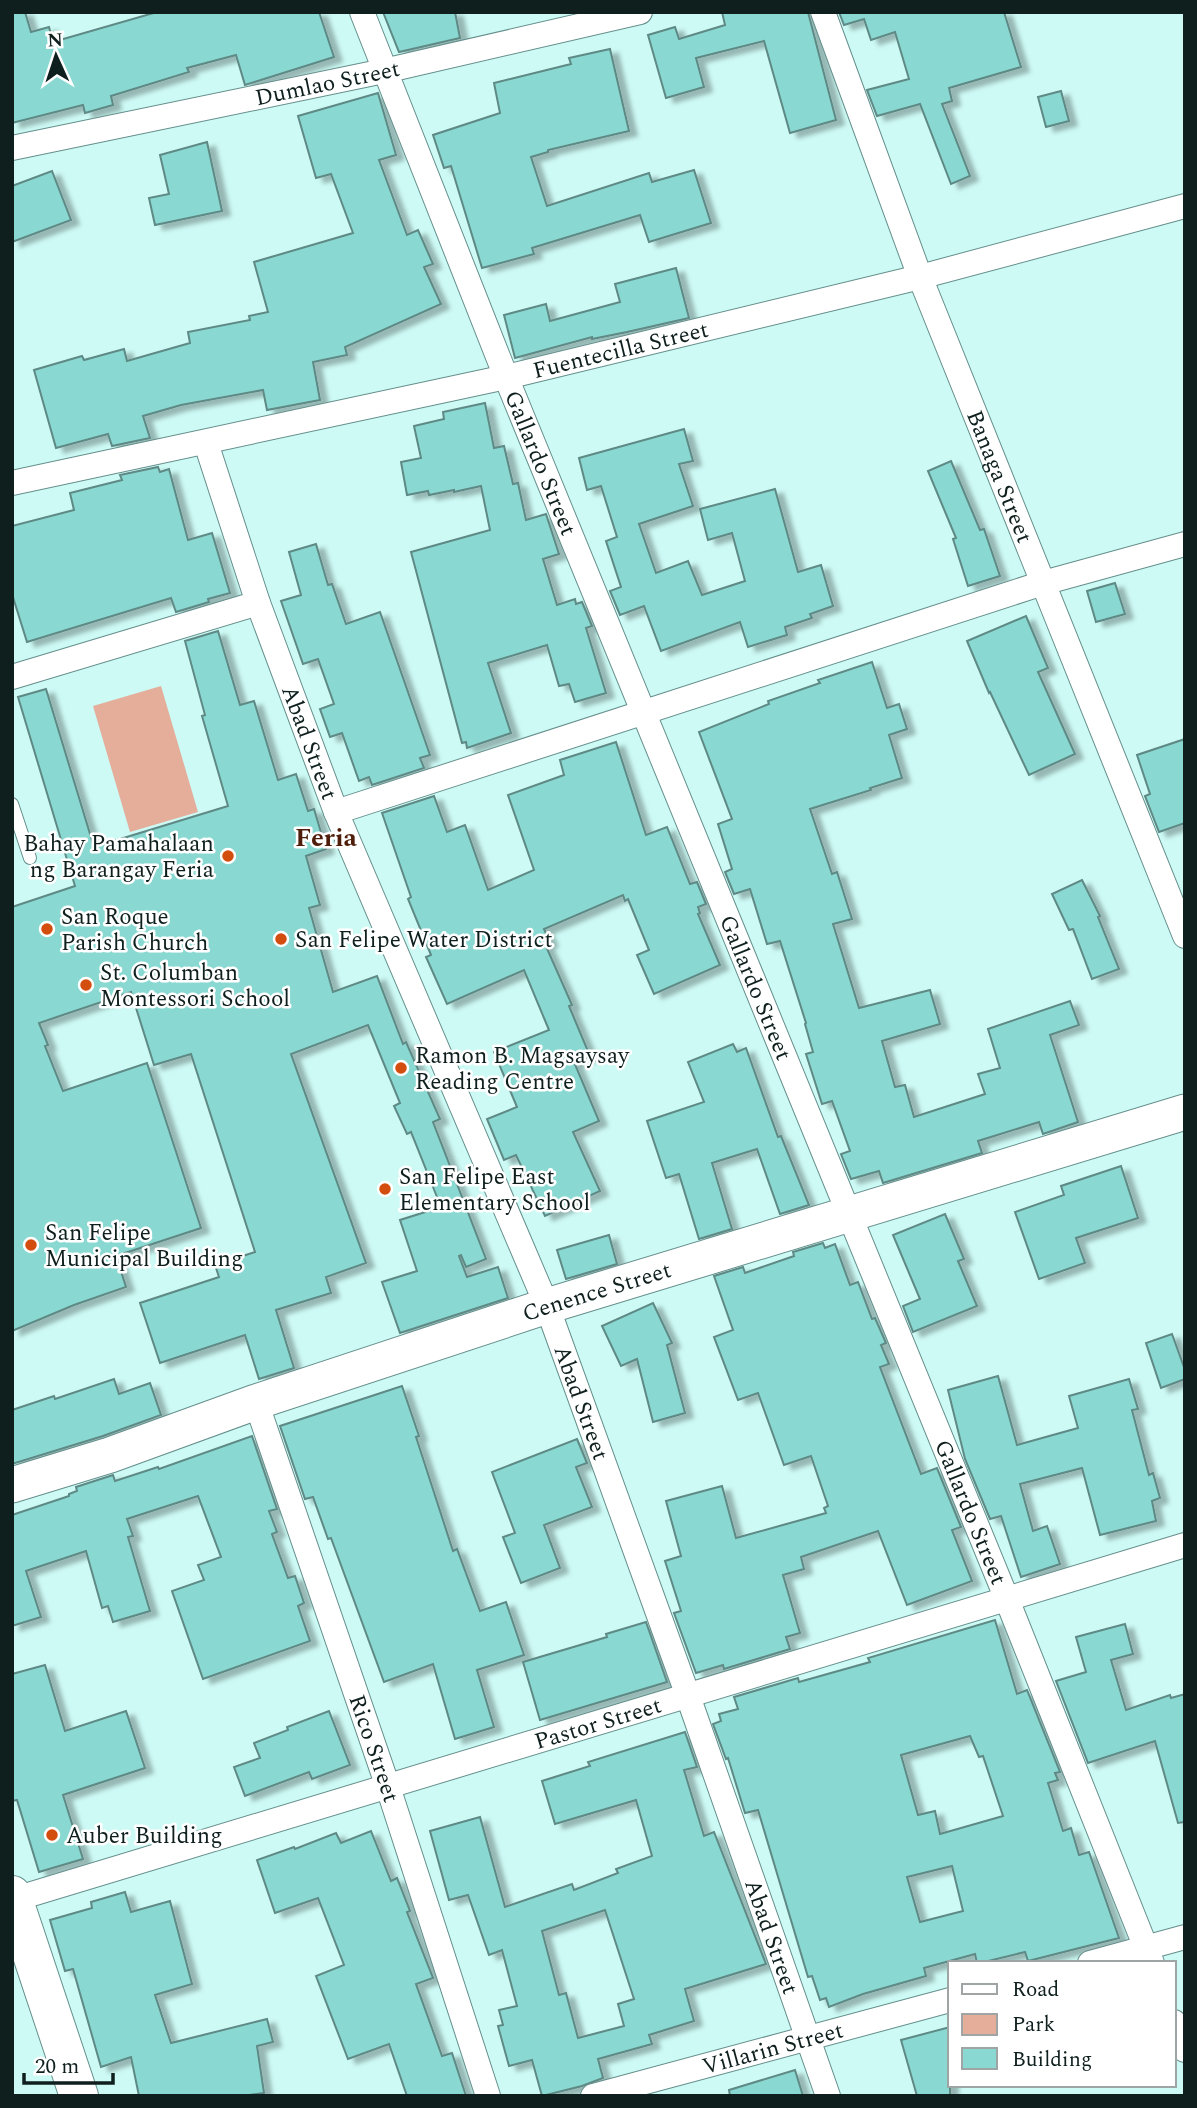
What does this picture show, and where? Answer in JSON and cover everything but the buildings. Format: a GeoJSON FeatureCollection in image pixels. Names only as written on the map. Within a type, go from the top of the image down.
{"type":"FeatureCollection","features":[{"type":"Feature","properties":{"kind":"main road"},"geometry":{"type":"LineString","coordinates":[[13,1898],[79,2096]]}},
{"type":"Feature","properties":{"kind":"street","name":"Gallardo Street"},"geometry":{"type":"LineString","coordinates":[[362,12],[506,377],[1006,1597],[1149,1955]]}},
{"type":"Feature","properties":{"kind":"street","name":"Dumlao Street"},"geometry":{"type":"LineString","coordinates":[[12,148],[384,71],[640,12]]}},
{"type":"Feature","properties":{"kind":"street","name":"Banaga Street"},"geometry":{"type":"LineString","coordinates":[[823,12],[920,277],[1185,936]]}},
{"type":"Feature","properties":{"kind":"street","name":"Fuentecilla Street"},"geometry":{"type":"LineString","coordinates":[[12,483],[506,377],[920,277],[1185,206]]}},
{"type":"Feature","properties":{"kind":"street","name":"Abad Street"},"geometry":{"type":"LineString","coordinates":[[206,443],[258,603],[336,812],[547,1306],[688,1696],[828,2096]]}},
{"type":"Feature","properties":{"kind":"street"},"geometry":{"type":"LineString","coordinates":[[336,812],[1043,583],[1185,544]]}},
{"type":"Feature","properties":{"kind":"street"},"geometry":{"type":"LineString","coordinates":[[13,674],[258,603]]}},
{"type":"Feature","properties":{"kind":"street","name":"Cenence Street"},"geometry":{"type":"LineString","coordinates":[[12,1485],[110,1455],[256,1402],[547,1306],[1185,1112]]}},
{"type":"Feature","properties":{"kind":"street","name":"Rico Street"},"geometry":{"type":"LineString","coordinates":[[256,1402],[388,1787],[488,2096]]}},
{"type":"Feature","properties":{"kind":"street","name":"Pastor Street"},"geometry":{"type":"LineString","coordinates":[[13,1898],[1185,1545]]}},
{"type":"Feature","properties":{"kind":"street"},"geometry":{"type":"LineString","coordinates":[[1105,1961],[1149,1955],[1185,1937]]}},
{"type":"Feature","properties":{"kind":"street","name":"Villarin Street"},"geometry":{"type":"LineString","coordinates":[[593,2096],[948,2001]]}},
{"type":"Feature","properties":{"kind":"street"},"geometry":{"type":"LineString","coordinates":[[1176,2027],[1185,2050]]}},
{"type":"Feature","properties":{"kind":"lane"},"geometry":{"type":"LineString","coordinates":[[12,804],[30,858]]}},
{"type":"Feature","properties":{"kind":"green space"},"geometry":{"type":"Polygon","coordinates":[[[161,686],[198,812],[130,832],[93,706],[161,686]]]}},
{"type":"Feature","properties":{"kind":"place","name":"Bahay Pamahalaan ng Barangay Feria"},"geometry":{"type":"Point","coordinates":[228,856]}},
{"type":"Feature","properties":{"kind":"place","name":"San Roque Parish Church"},"geometry":{"type":"Point","coordinates":[47,929]}},
{"type":"Feature","properties":{"kind":"place","name":"San Felipe Water District"},"geometry":{"type":"Point","coordinates":[281,939]}},
{"type":"Feature","properties":{"kind":"place","name":"St. Columban Montessori School"},"geometry":{"type":"Point","coordinates":[86,985]}},
{"type":"Feature","properties":{"kind":"place","name":"Ramon B. Magsaysay Reading Centre"},"geometry":{"type":"Point","coordinates":[401,1068]}},
{"type":"Feature","properties":{"kind":"place","name":"San Felipe East Elementary School"},"geometry":{"type":"Point","coordinates":[385,1189]}},
{"type":"Feature","properties":{"kind":"place","name":"San Felipe Municipal Building"},"geometry":{"type":"Point","coordinates":[31,1245]}},
{"type":"Feature","properties":{"kind":"place","name":"Auber Building"},"geometry":{"type":"Point","coordinates":[52,1835]}},
{"type":"Feature","properties":{"kind":"district","name":"Feria"},"geometry":{"type":"Point","coordinates":[326,837]}}]}
